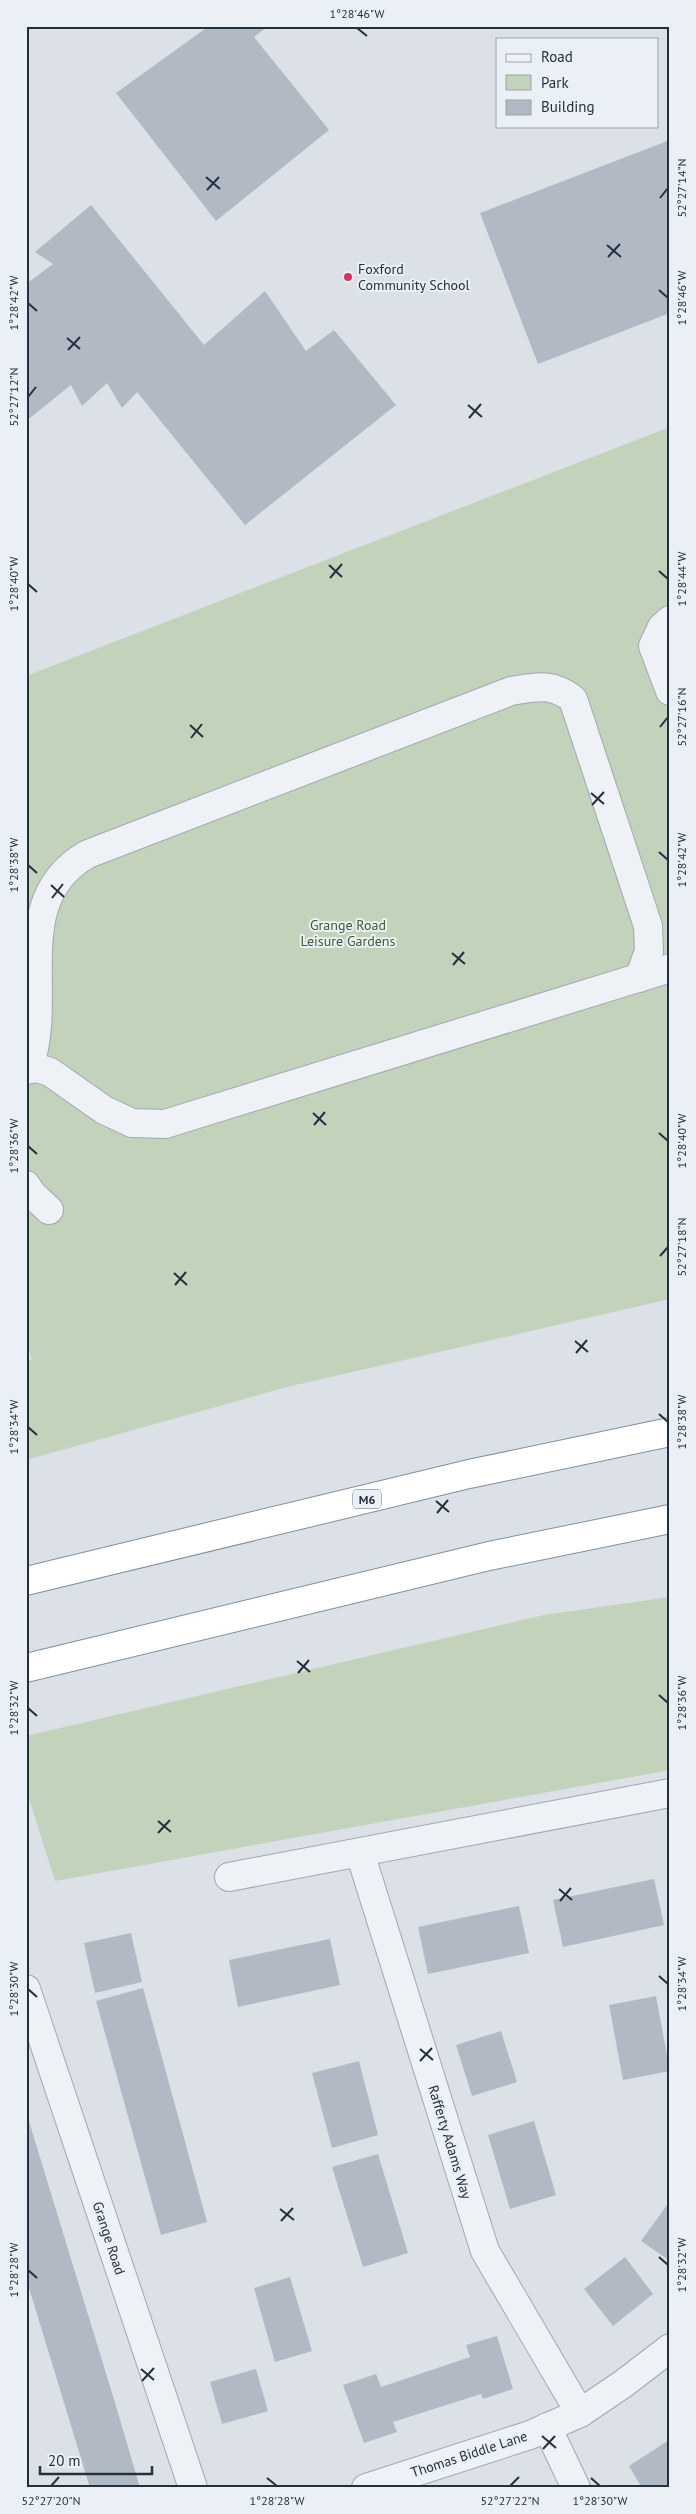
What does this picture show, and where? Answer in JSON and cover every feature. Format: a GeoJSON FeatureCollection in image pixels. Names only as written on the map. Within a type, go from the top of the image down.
{"type":"FeatureCollection","features":[{"type":"Feature","properties":{"kind":"highway","name":"M6"},"geometry":{"type":"LineString","coordinates":[[26,1580],[469,1474],[670,1432]]}},
{"type":"Feature","properties":{"kind":"highway"},"geometry":{"type":"LineString","coordinates":[[26,1668],[489,1556],[670,1519]]}},
{"type":"Feature","properties":{"kind":"street"},"geometry":{"type":"LineString","coordinates":[[670,620],[662,628],[653,646],[670,691]]}},
{"type":"Feature","properties":{"kind":"street"},"geometry":{"type":"LineString","coordinates":[[26,1060],[32,1057],[38,1036],[37,940],[46,899],[56,879],[72,863],[88,854],[511,691],[543,686],[562,690],[573,699],[648,926],[649,951],[639,978]]}},
{"type":"Feature","properties":{"kind":"street"},"geometry":{"type":"LineString","coordinates":[[26,1070],[37,1068],[50,1072],[104,1110],[132,1124],[165,1124],[670,968]]}},
{"type":"Feature","properties":{"kind":"street"},"geometry":{"type":"LineString","coordinates":[[26,1185],[32,1194],[49,1210]]}},
{"type":"Feature","properties":{"kind":"street"},"geometry":{"type":"LineString","coordinates":[[229,1877],[670,1794]]}},
{"type":"Feature","properties":{"kind":"street","name":"Rafferty Adams Way"},"geometry":{"type":"LineString","coordinates":[[360,1853],[485,2251],[580,2413]]}},
{"type":"Feature","properties":{"kind":"street","name":"Grange Road"},"geometry":{"type":"LineString","coordinates":[[26,1989],[193,2488]]}},
{"type":"Feature","properties":{"kind":"street","name":"Thomas Biddle Lane"},"geometry":{"type":"LineString","coordinates":[[366,2488],[547,2427],[580,2413],[623,2384],[670,2348]]}},
{"type":"Feature","properties":{"kind":"street"},"geometry":{"type":"LineString","coordinates":[[547,2427],[576,2488]]}},
{"type":"Feature","properties":{"kind":"green space","name":"Grange Road Leisure Gardens"},"geometry":{"type":"Polygon","coordinates":[[[670,427],[670,1299],[287,1387],[26,1460],[26,1361],[32,1359],[26,1343],[26,676],[670,427]]]}},
{"type":"Feature","properties":{"kind":"green space"},"geometry":{"type":"Polygon","coordinates":[[[670,1597],[670,1770],[55,1881],[26,1789],[26,1736],[544,1615],[670,1597]]]}},
{"type":"Feature","properties":{"kind":"building"},"geometry":{"type":"Polygon","coordinates":[[[209,26],[268,26],[254,37],[329,130],[216,221],[116,93],[209,26]]]}},
{"type":"Feature","properties":{"kind":"building","name":"Foxford Community School"},"geometry":{"type":"Polygon","coordinates":[[[670,140],[670,313],[538,364],[480,213],[670,140]]]}},
{"type":"Feature","properties":{"kind":"building"},"geometry":{"type":"Polygon","coordinates":[[[91,205],[204,345],[265,291],[306,351],[334,330],[396,405],[245,525],[137,392],[122,408],[107,383],[82,406],[71,385],[26,421],[26,284],[53,264],[35,252],[91,205]]]}},
{"type":"Feature","properties":{"kind":"building"},"geometry":{"type":"Polygon","coordinates":[[[654,1879],[664,1925],[563,1947],[553,1900],[654,1879]]]}},
{"type":"Feature","properties":{"kind":"building"},"geometry":{"type":"Polygon","coordinates":[[[519,1906],[529,1953],[428,1974],[418,1927],[519,1906]]]}},
{"type":"Feature","properties":{"kind":"building"},"geometry":{"type":"Polygon","coordinates":[[[131,1933],[142,1982],[95,1993],[84,1943],[131,1933]]]}},
{"type":"Feature","properties":{"kind":"building"},"geometry":{"type":"Polygon","coordinates":[[[330,1939],[340,1985],[238,2007],[229,1960],[330,1939]]]}},
{"type":"Feature","properties":{"kind":"building"},"geometry":{"type":"Polygon","coordinates":[[[143,1988],[207,2222],[161,2235],[96,2001],[143,1988]]]}},
{"type":"Feature","properties":{"kind":"building"},"geometry":{"type":"Polygon","coordinates":[[[656,1996],[670,2071],[623,2080],[609,2005],[656,1996]]]}},
{"type":"Feature","properties":{"kind":"building"},"geometry":{"type":"Polygon","coordinates":[[[501,2031],[517,2082],[472,2096],[456,2045],[501,2031]]]}},
{"type":"Feature","properties":{"kind":"building"},"geometry":{"type":"Polygon","coordinates":[[[359,2061],[378,2135],[332,2148],[312,2073],[359,2061]]]}},
{"type":"Feature","properties":{"kind":"building"},"geometry":{"type":"Polygon","coordinates":[[[27,2115],[140,2488],[90,2488],[26,2278],[27,2115]]]}},
{"type":"Feature","properties":{"kind":"building"},"geometry":{"type":"Polygon","coordinates":[[[534,2121],[556,2195],[510,2209],[488,2135],[534,2121]]]}},
{"type":"Feature","properties":{"kind":"building"},"geometry":{"type":"Polygon","coordinates":[[[378,2154],[408,2253],[363,2267],[332,2167],[378,2154]]]}},
{"type":"Feature","properties":{"kind":"building"},"geometry":{"type":"Polygon","coordinates":[[[670,2201],[670,2261],[641,2241],[670,2201]]]}},
{"type":"Feature","properties":{"kind":"building"},"geometry":{"type":"Polygon","coordinates":[[[625,2257],[653,2294],[613,2326],[584,2289],[625,2257]]]}},
{"type":"Feature","properties":{"kind":"building"},"geometry":{"type":"Polygon","coordinates":[[[290,2277],[312,2351],[275,2362],[254,2288],[290,2277]]]}},
{"type":"Feature","properties":{"kind":"building"},"geometry":{"type":"Polygon","coordinates":[[[497,2336],[513,2389],[483,2399],[481,2394],[393,2422],[397,2432],[364,2443],[343,2385],[376,2374],[381,2387],[470,2357],[466,2345],[497,2336]]]}},
{"type":"Feature","properties":{"kind":"building"},"geometry":{"type":"Polygon","coordinates":[[[256,2369],[268,2411],[222,2424],[210,2382],[256,2369]]]}},
{"type":"Feature","properties":{"kind":"building"},"geometry":{"type":"Polygon","coordinates":[[[669,2440],[670,2488],[642,2488],[629,2466],[669,2440]]]}},
{"type":"Feature","properties":{"kind":"place","name":"Foxford Community School"},"geometry":{"type":"Point","coordinates":[348,277]}}]}
